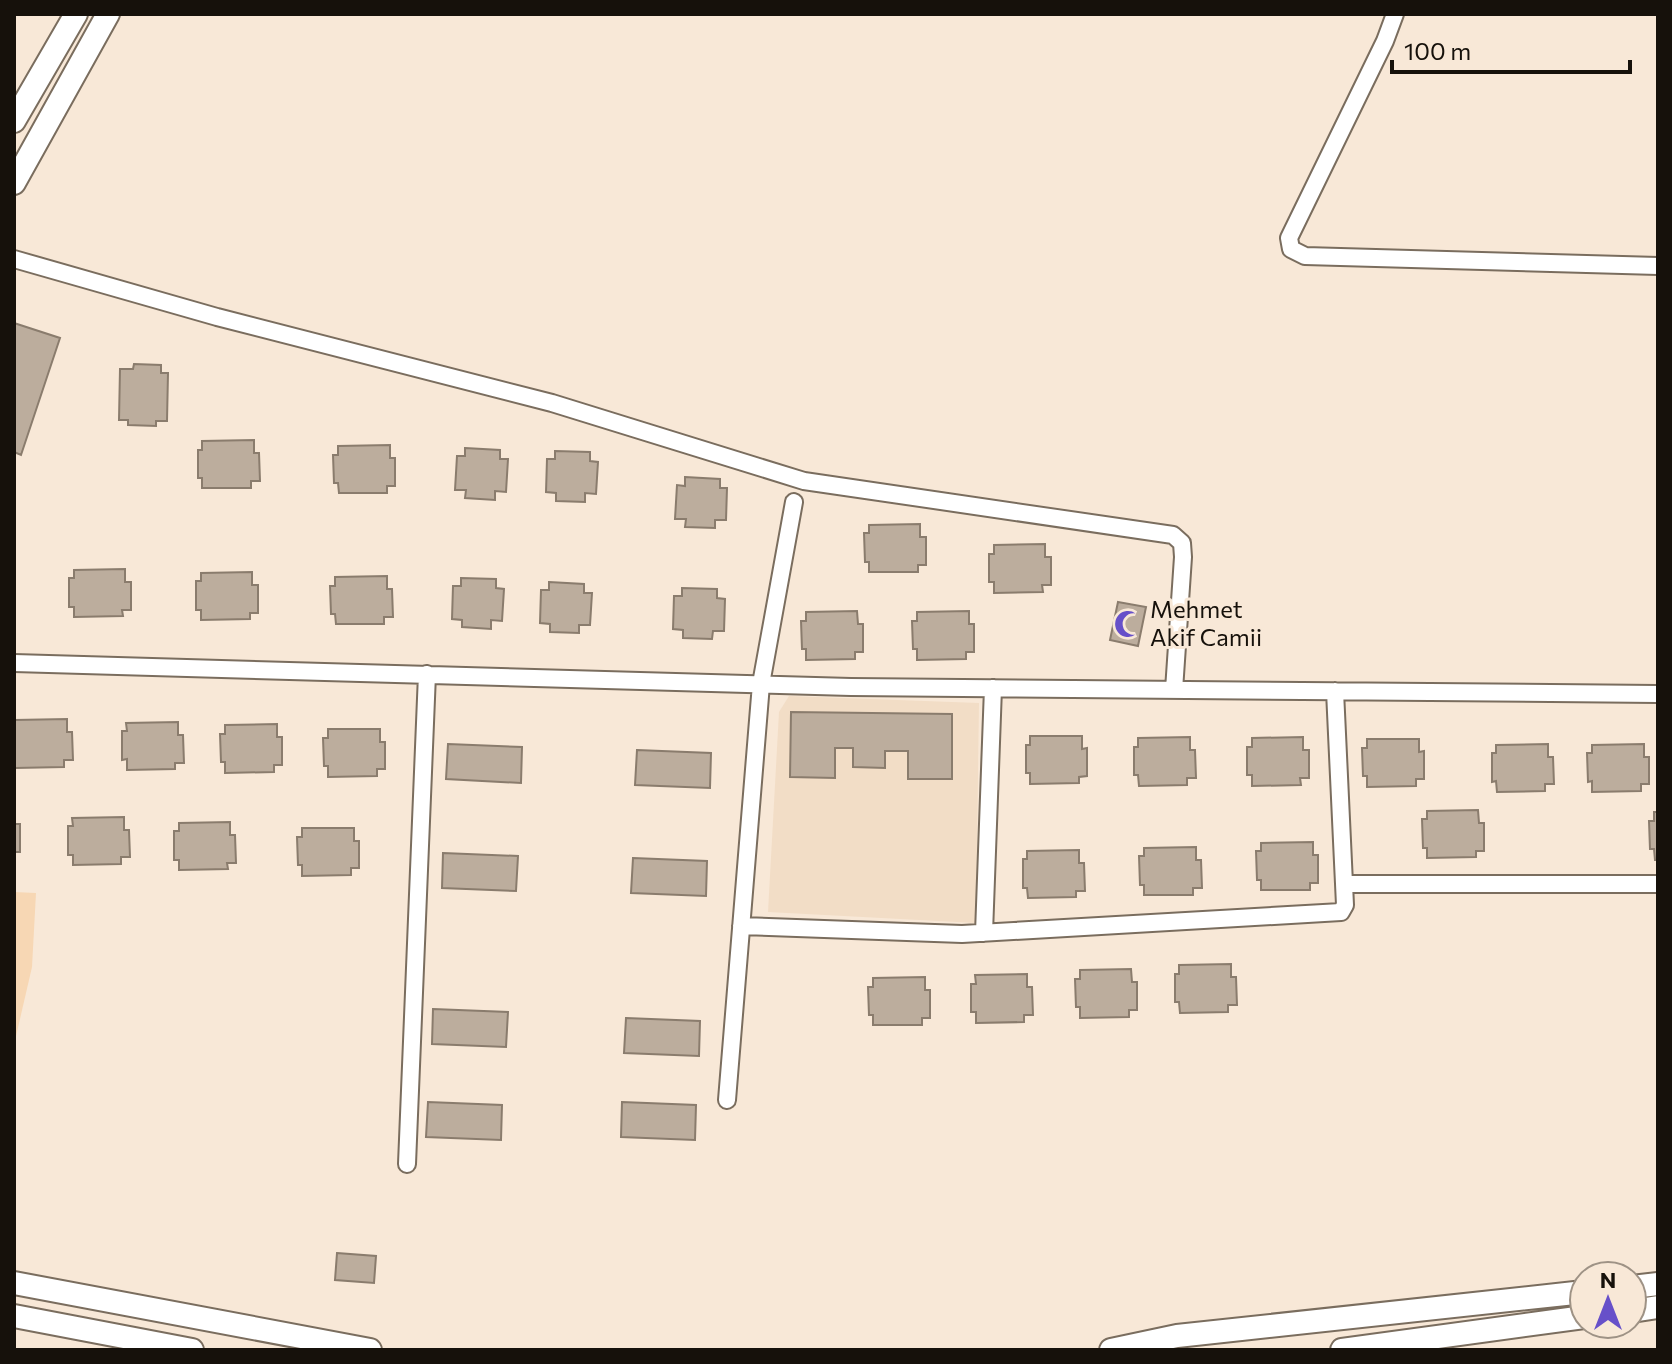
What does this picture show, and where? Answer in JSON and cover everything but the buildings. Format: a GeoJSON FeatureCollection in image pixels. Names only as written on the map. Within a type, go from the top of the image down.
{"type":"FeatureCollection","features":[{"type":"Feature","properties":{"kind":"main road"},"geometry":{"type":"LineString","coordinates":[[14,183],[108,14]]}},
{"type":"Feature","properties":{"kind":"main road"},"geometry":{"type":"LineString","coordinates":[[14,121],[71,16]]}},
{"type":"Feature","properties":{"kind":"main road"},"geometry":{"type":"LineString","coordinates":[[14,1283],[370,1350]]}},
{"type":"Feature","properties":{"kind":"main road"},"geometry":{"type":"LineString","coordinates":[[1111,1350],[1177,1336],[1568,1294]]}},
{"type":"Feature","properties":{"kind":"main road"},"geometry":{"type":"LineString","coordinates":[[14,1316],[192,1350]]}},
{"type":"Feature","properties":{"kind":"main road"},"geometry":{"type":"LineString","coordinates":[[1342,1350],[1568,1319]]}},
{"type":"Feature","properties":{"kind":"street"},"geometry":{"type":"LineString","coordinates":[[1395,14],[1385,41],[1289,238],[1291,249],[1305,256],[1658,266]]}},
{"type":"Feature","properties":{"kind":"street"},"geometry":{"type":"LineString","coordinates":[[71,16],[94,35]]}},
{"type":"Feature","properties":{"kind":"street"},"geometry":{"type":"LineString","coordinates":[[14,259],[217,317],[552,403],[804,481],[1173,535],[1182,543],[1183,557],[1174,690]]}},
{"type":"Feature","properties":{"kind":"street"},"geometry":{"type":"LineString","coordinates":[[727,1100],[761,684],[794,502]]}},
{"type":"Feature","properties":{"kind":"street"},"geometry":{"type":"LineString","coordinates":[[14,663],[761,684],[1658,694]]}},
{"type":"Feature","properties":{"kind":"street"},"geometry":{"type":"LineString","coordinates":[[407,1164],[427,674]]}},
{"type":"Feature","properties":{"kind":"street"},"geometry":{"type":"LineString","coordinates":[[984,933],[993,688]]}},
{"type":"Feature","properties":{"kind":"street"},"geometry":{"type":"LineString","coordinates":[[741,926],[984,933],[1341,912],[1345,905],[1335,691]]}},
{"type":"Feature","properties":{"kind":"street"},"geometry":{"type":"LineString","coordinates":[[1344,884],[1658,884]]}},
{"type":"Feature","properties":{"kind":"shaded area"},"geometry":{"type":"Polygon","coordinates":[[[789,696],[979,703],[976,923],[768,912],[779,712],[789,696]]]}},
{"type":"Feature","properties":{"kind":"shaded area"},"geometry":{"type":"Polygon","coordinates":[[[14,892],[36,893],[32,967],[14,1045],[14,892]]]}},
{"type":"Feature","properties":{"kind":"place","name":"Mehmet Akif Camii"},"geometry":{"type":"Point","coordinates":[1128,624]}}]}
